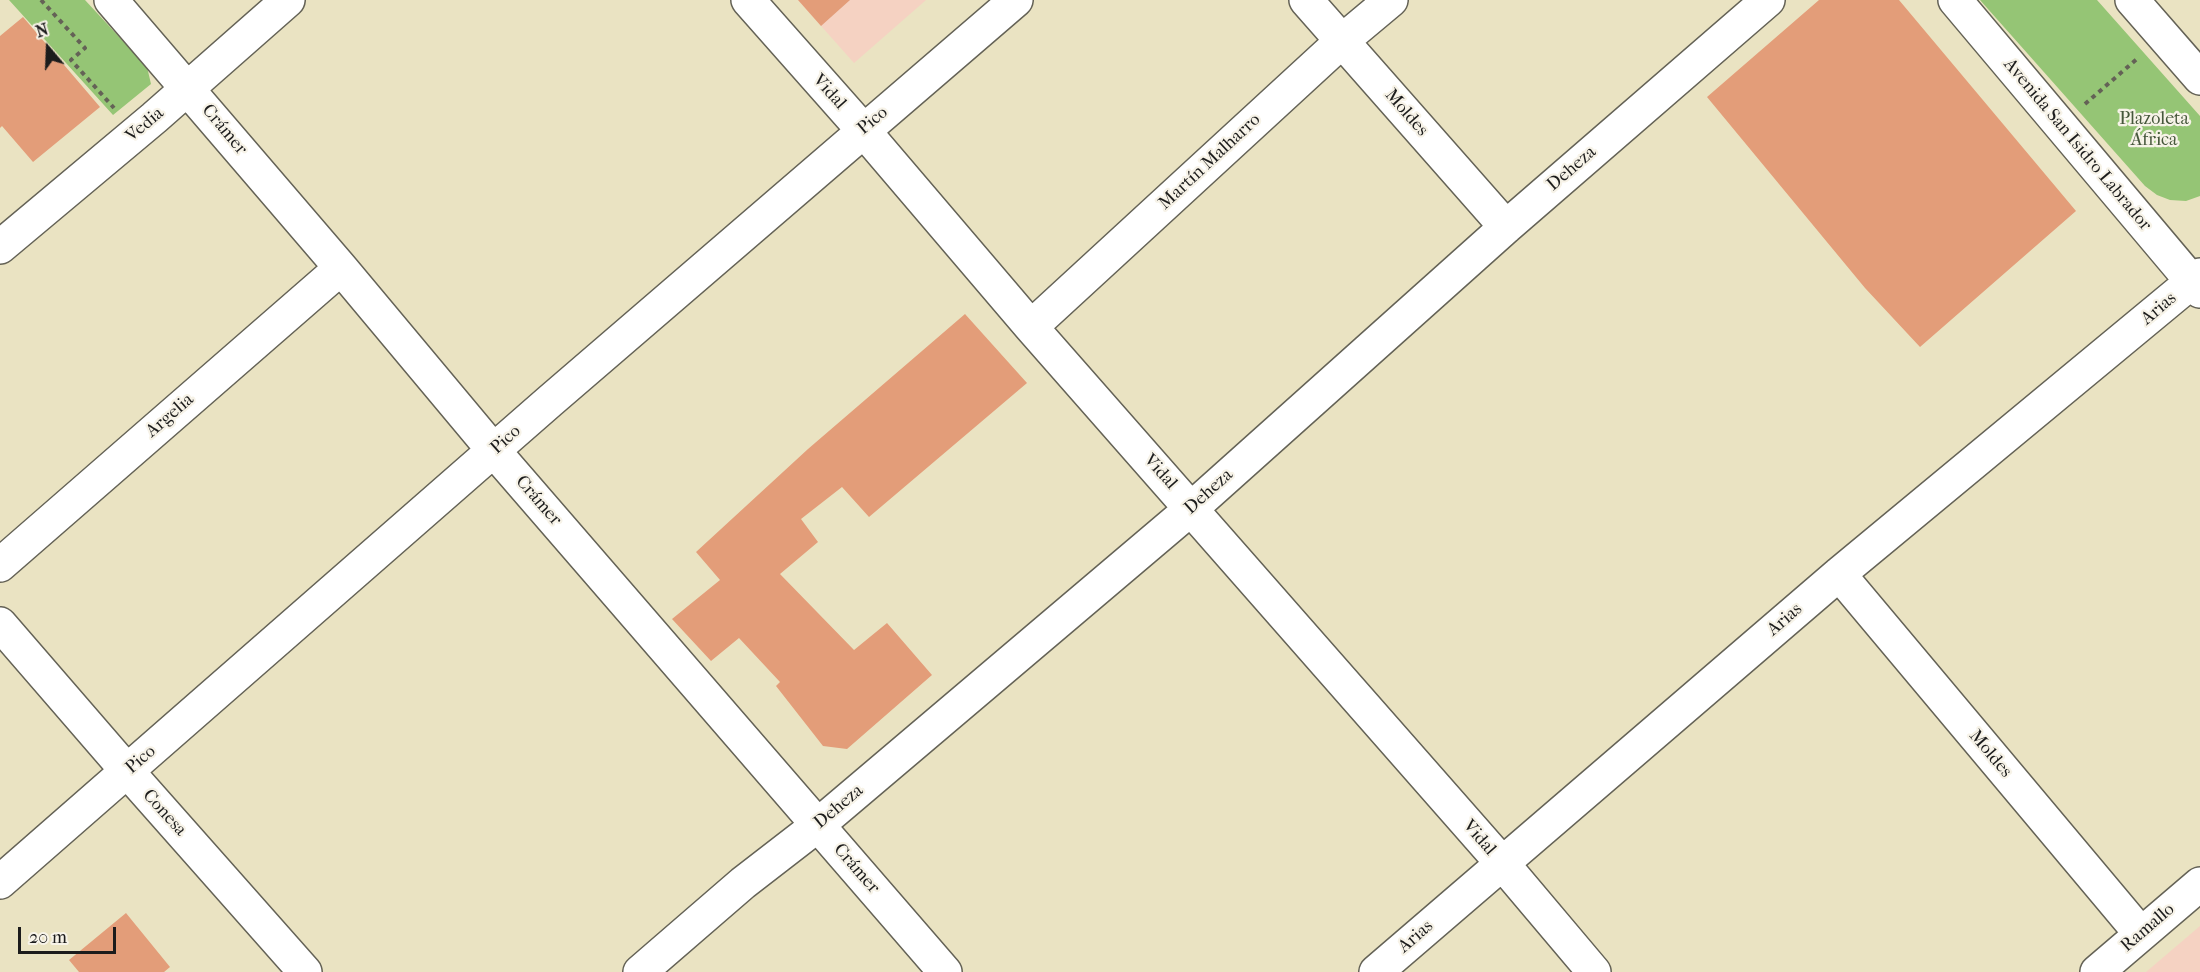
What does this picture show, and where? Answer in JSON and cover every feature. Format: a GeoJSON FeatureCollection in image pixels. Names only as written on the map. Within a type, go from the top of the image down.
{"type":"FeatureCollection","features":[{"type":"Feature","properties":{"kind":"street","name":"Crámer"},"geometry":{"type":"LineString","coordinates":[[111,0],[341,268],[494,451],[945,972]]}},
{"type":"Feature","properties":{"kind":"street","name":"Vedia"},"geometry":{"type":"LineString","coordinates":[[0,248],[288,0]]}},
{"type":"Feature","properties":{"kind":"street","name":"Vidal"},"geometry":{"type":"LineString","coordinates":[[748,0],[863,130],[1031,327],[1502,863],[1594,972]]}},
{"type":"Feature","properties":{"kind":"street","name":"Pico"},"geometry":{"type":"LineString","coordinates":[[0,882],[863,130],[1016,0]]}},
{"type":"Feature","properties":{"kind":"street","name":"Moldes"},"geometry":{"type":"LineString","coordinates":[[1305,0],[1506,227]]}},
{"type":"Feature","properties":{"kind":"street","name":"Martín Malharro"},"geometry":{"type":"LineString","coordinates":[[1031,327],[1342,41],[1391,0]]}},
{"type":"Feature","properties":{"kind":"street","name":"Deheza"},"geometry":{"type":"LineString","coordinates":[[640,972],[743,883],[818,825],[1192,508],[1506,227],[1768,0]]}},
{"type":"Feature","properties":{"kind":"street","name":"Avenida San Isidro Labrador"},"geometry":{"type":"LineString","coordinates":[[1955,0],[2062,124],[2138,219],[2197,282]]}},
{"type":"Feature","properties":{"kind":"street"},"geometry":{"type":"LineString","coordinates":[[2133,0],[2200,78]]}},
{"type":"Feature","properties":{"kind":"street","name":"Argelia"},"geometry":{"type":"LineString","coordinates":[[0,564],[341,268]]}},
{"type":"Feature","properties":{"kind":"street","name":"Arias"},"geometry":{"type":"LineString","coordinates":[[1376,972],[1839,574],[2197,282]]}},
{"type":"Feature","properties":{"kind":"street","name":"Moldes"},"geometry":{"type":"LineString","coordinates":[[1839,574],[2141,934]]}},
{"type":"Feature","properties":{"kind":"street","name":"Conesa"},"geometry":{"type":"LineString","coordinates":[[0,624],[305,972]]}},
{"type":"Feature","properties":{"kind":"street","name":"Ramallo"},"geometry":{"type":"LineString","coordinates":[[2097,972],[2200,884]]}},
{"type":"Feature","properties":{"kind":"path"},"geometry":{"type":"LineString","coordinates":[[41,0],[86,48],[71,60],[113,108],[120,102]]}},
{"type":"Feature","properties":{"kind":"path"},"geometry":{"type":"LineString","coordinates":[[2062,124],[2163,36]]}},
{"type":"Feature","properties":{"kind":"shaded area"},"geometry":{"type":"Polygon","coordinates":[[[798,0],[926,0],[854,63],[798,0]]]}},
{"type":"Feature","properties":{"kind":"shaded area"},"geometry":{"type":"Polygon","coordinates":[[[2200,926],[2200,972],[2146,972],[2200,926]]]}},
{"type":"Feature","properties":{"kind":"green space"},"geometry":{"type":"Polygon","coordinates":[[[9,0],[85,0],[147,67],[151,84],[113,115],[9,0]]]}},
{"type":"Feature","properties":{"kind":"green space","name":"Plazoleta África"},"geometry":{"type":"Polygon","coordinates":[[[1980,0],[2097,0],[2200,116],[2200,196],[2186,201],[2170,200],[2157,195],[2145,186],[1980,0]]]}},
{"type":"Feature","properties":{"kind":"building"},"geometry":{"type":"Polygon","coordinates":[[[798,0],[850,0],[821,26],[798,0]]]}},
{"type":"Feature","properties":{"kind":"building"},"geometry":{"type":"Polygon","coordinates":[[[1819,0],[1899,0],[2076,211],[1920,347],[1865,288],[1707,97],[1819,0]]]}},
{"type":"Feature","properties":{"kind":"building"},"geometry":{"type":"Polygon","coordinates":[[[23,17],[100,107],[33,162],[2,126],[0,128],[0,36],[23,17]]]}},
{"type":"Feature","properties":{"kind":"building"},"geometry":{"type":"Polygon","coordinates":[[[965,314],[1027,383],[869,517],[842,487],[801,519],[818,542],[780,574],[854,650],[887,623],[932,675],[847,749],[823,746],[776,686],[780,682],[739,638],[711,661],[672,619],[720,580],[696,552],[808,449],[965,314]]]}},
{"type":"Feature","properties":{"kind":"building"},"geometry":{"type":"Polygon","coordinates":[[[126,913],[170,967],[164,972],[79,972],[69,960],[126,913]]]}}]}
